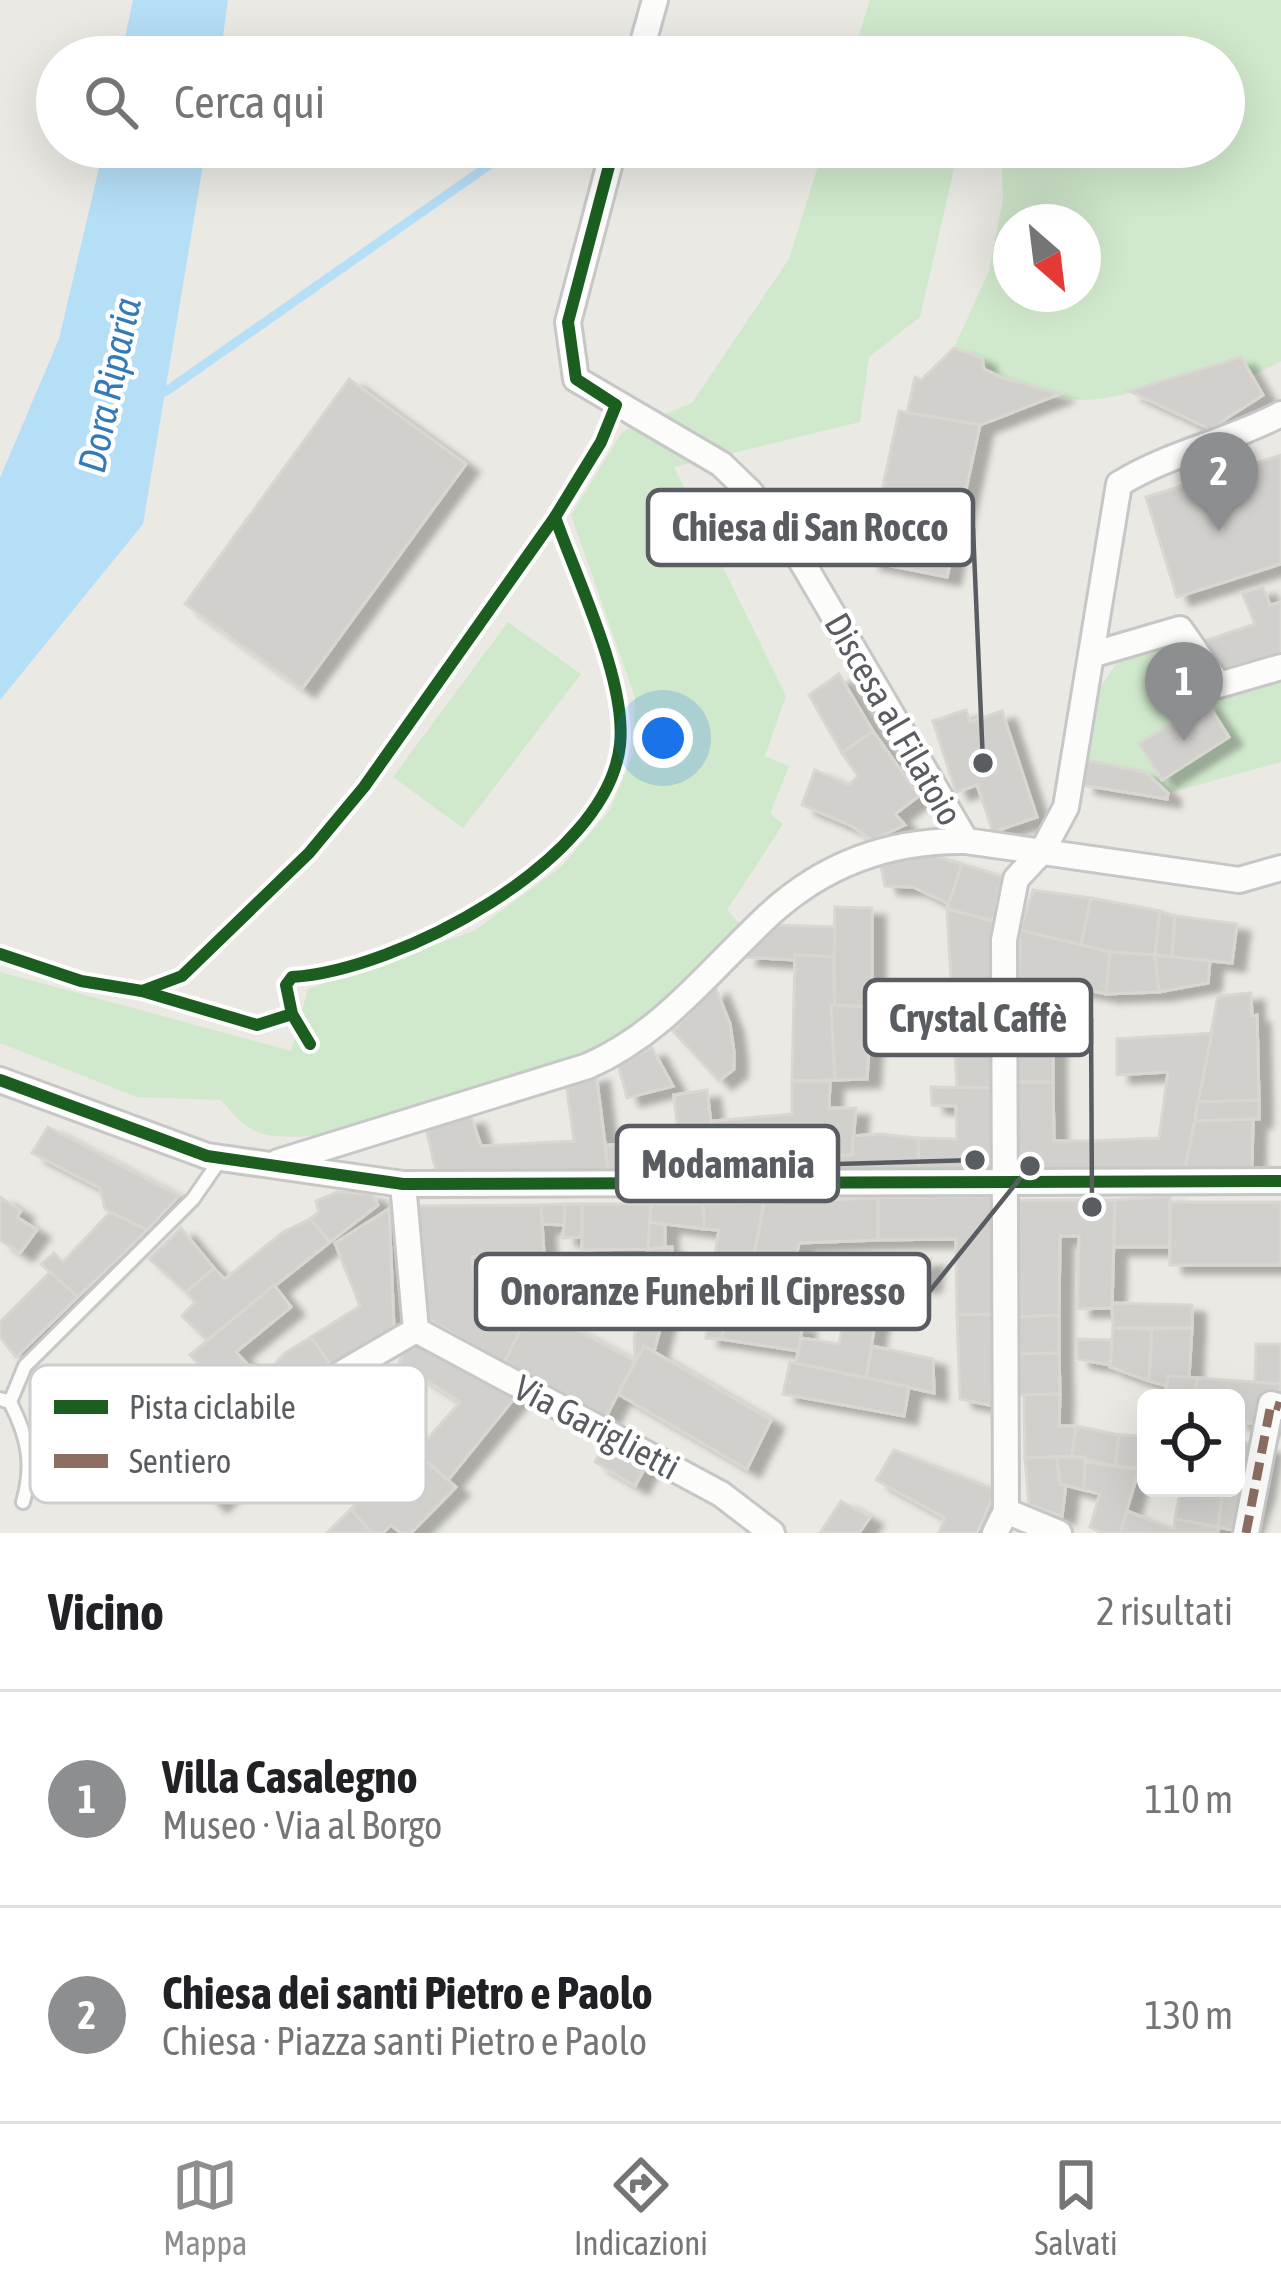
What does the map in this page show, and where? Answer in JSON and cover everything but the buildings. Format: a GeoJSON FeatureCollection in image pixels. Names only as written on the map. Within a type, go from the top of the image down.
{"type":"FeatureCollection","features":[{"type":"Feature","properties":{"kind":"street"},"geometry":{"type":"LineString","coordinates":[[645,36],[655,0]]}},
{"type":"Feature","properties":{"kind":"street","name":"Discesa al Filatoio"},"geometry":{"type":"LineString","coordinates":[[608,168],[568,322],[576,379],[721,464],[750,492],[802,562],[966,841]]}},
{"type":"Feature","properties":{"kind":"street"},"geometry":{"type":"LineString","coordinates":[[1059,1533],[1000,1522],[1007,1184],[1004,940],[1016,879],[1043,850],[1066,807],[1119,484],[1147,467],[1242,434],[1281,414]]}},
{"type":"Feature","properties":{"kind":"street"},"geometry":{"type":"LineString","coordinates":[[1090,655],[1180,629],[1219,685],[1281,667]]}},
{"type":"Feature","properties":{"kind":"street"},"geometry":{"type":"LineString","coordinates":[[270,1165],[616,1054],[663,1022],[775,910],[828,874],[878,851],[921,841],[966,841],[1217,879],[1254,878],[1281,868]]}},
{"type":"Feature","properties":{"kind":"street"},"geometry":{"type":"LineString","coordinates":[[0,1080],[221,1159],[403,1184],[1281,1181]]}},
{"type":"Feature","properties":{"kind":"street"},"geometry":{"type":"LineString","coordinates":[[356,1365],[416,1330],[403,1184]]}},
{"type":"Feature","properties":{"kind":"street","name":"Via Gariglietti"},"geometry":{"type":"LineString","coordinates":[[416,1330],[721,1494],[772,1533]]}},
{"type":"Feature","properties":{"kind":"street"},"geometry":{"type":"LineString","coordinates":[[1246,1533],[1271,1404],[1281,1407]]}},
{"type":"Feature","properties":{"kind":"lane"},"geometry":{"type":"LineString","coordinates":[[23,1502],[30,1461],[26,1433],[5,1401],[25,1366],[193,1199],[221,1159]]}},
{"type":"Feature","properties":{"kind":"green space"},"geometry":{"type":"Polygon","coordinates":[[[870,0],[1281,0],[1281,361],[1252,376],[1240,357],[1142,390],[1084,400],[1048,393],[984,369],[982,358],[954,348],[989,271],[993,250],[993,312],[1101,312],[1101,204],[1002,204],[1002,168],[1245,168],[1245,36],[859,36],[870,0]]]}},
{"type":"Feature","properties":{"kind":"green space"},"geometry":{"type":"Polygon","coordinates":[[[817,168],[954,168],[920,317],[869,357],[860,422],[674,467],[786,696],[765,756],[789,766],[770,814],[783,824],[727,910],[742,926],[638,1031],[584,1056],[313,1136],[282,1137],[251,1129],[221,1100],[137,1097],[0,1043],[0,972],[291,1051],[308,989],[474,931],[561,867],[610,810],[633,754],[635,697],[571,515],[622,432],[692,403],[789,259],[817,168]]]}},
{"type":"Feature","properties":{"kind":"green space"},"geometry":{"type":"Polygon","coordinates":[[[508,622],[581,674],[463,828],[393,777],[508,622]]]}},
{"type":"Feature","properties":{"kind":"green space"},"geometry":{"type":"Polygon","coordinates":[[[1174,643],[1209,696],[1281,676],[1281,762],[1168,793],[1145,772],[1085,760],[1099,689],[1120,658],[1174,643]]]}},
{"type":"Feature","properties":{"kind":"water"},"geometry":{"type":"Polygon","coordinates":[[[133,0],[228,0],[223,36],[125,36],[133,0]]]}},
{"type":"Feature","properties":{"kind":"water","name":"Dora Riparia"},"geometry":{"type":"Polygon","coordinates":[[[99,168],[202,168],[143,524],[0,700],[0,478],[59,339],[99,168]]]}},
{"type":"Feature","properties":{"kind":"waterway"},"geometry":{"type":"LineString","coordinates":[[165,392],[485,168]]}},
{"type":"Feature","properties":{"kind":"marked path"},"geometry":{"type":"LineString","coordinates":[[1246,1533],[1271,1404],[1281,1407]]}},
{"type":"Feature","properties":{"kind":"cycle path"},"geometry":{"type":"LineString","coordinates":[[0,954],[81,981],[142,991],[182,976],[309,853],[364,787],[555,517],[601,442],[616,405],[576,379],[568,322],[608,168]]}},
{"type":"Feature","properties":{"kind":"cycle path"},"geometry":{"type":"LineString","coordinates":[[310,1044],[292,1014],[286,985],[292,977],[386,955],[490,903],[538,868],[578,830],[606,788],[620,745],[616,691],[555,517]]}},
{"type":"Feature","properties":{"kind":"cycle path"},"geometry":{"type":"LineString","coordinates":[[142,991],[257,1025],[292,1014]]}},
{"type":"Feature","properties":{"kind":"cycle path"},"geometry":{"type":"LineString","coordinates":[[0,1080],[207,1156],[403,1184],[1281,1181]]}},
{"type":"Feature","properties":{"kind":"place","name":"Chiesa dei santi Pietro e Paolo"},"geometry":{"type":"Point","coordinates":[1219,531]}},
{"type":"Feature","properties":{"kind":"place","name":"Villa Casalegno"},"geometry":{"type":"Point","coordinates":[1184,741]}},
{"type":"Feature","properties":{"kind":"place","name":"Chiesa di San Rocco"},"geometry":{"type":"Point","coordinates":[983,763]}},
{"type":"Feature","properties":{"kind":"place","name":"Modamania"},"geometry":{"type":"Point","coordinates":[975,1160]}},
{"type":"Feature","properties":{"kind":"place","name":"Onoranze Funebri Il Cipresso"},"geometry":{"type":"Point","coordinates":[1030,1166]}},
{"type":"Feature","properties":{"kind":"place","name":"Crystal Caffè"},"geometry":{"type":"Point","coordinates":[1092,1207]}}]}
